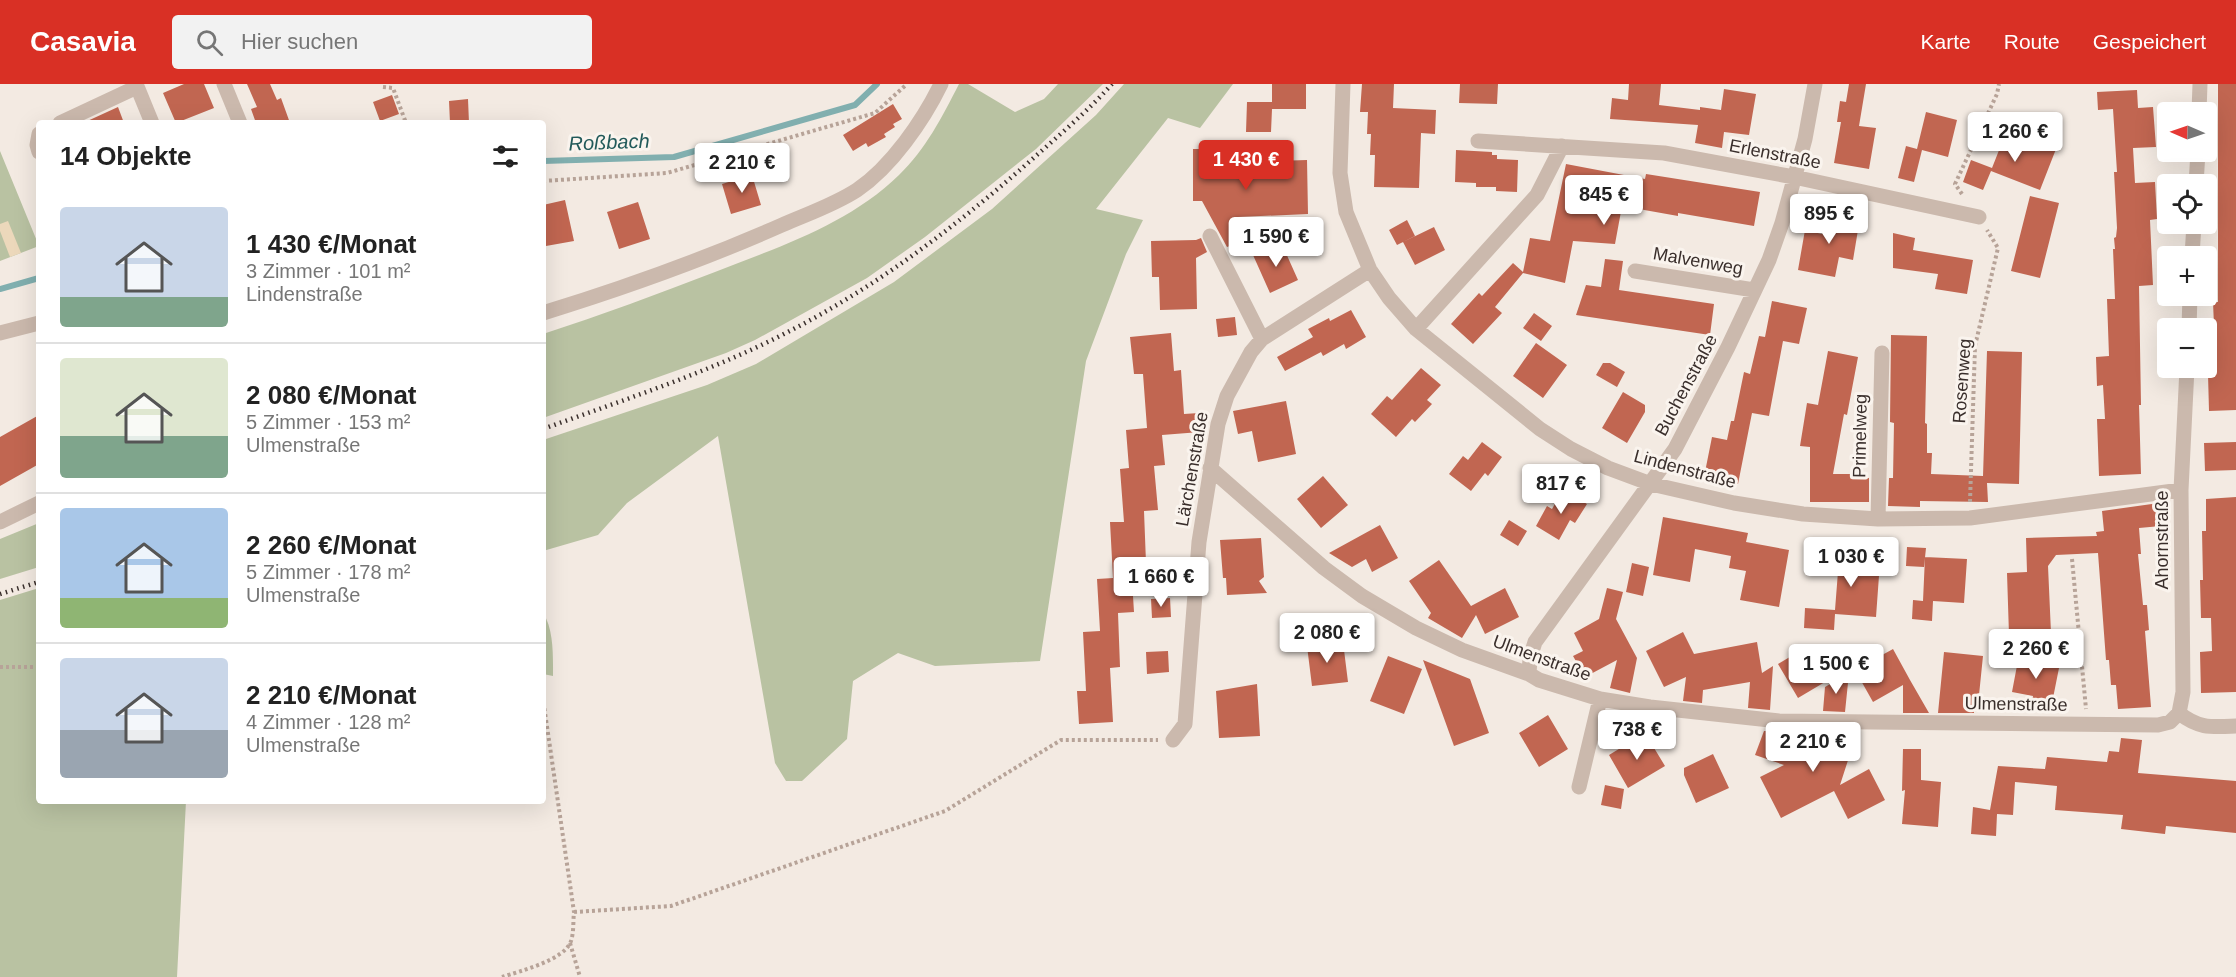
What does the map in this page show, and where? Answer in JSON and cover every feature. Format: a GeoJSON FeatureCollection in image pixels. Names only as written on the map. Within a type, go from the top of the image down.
{"type":"FeatureCollection","features":[{"type":"Feature","properties":{"kind":"street"},"geometry":{"type":"LineString","coordinates":[[225,84],[239,120]]}},
{"type":"Feature","properties":{"kind":"street"},"geometry":{"type":"LineString","coordinates":[[546,312],[589,299],[708,255],[833,203],[857,190],[896,153],[932,102],[941,84]]}},
{"type":"Feature","properties":{"kind":"street","name":"Lindenstraße"},"geometry":{"type":"LineString","coordinates":[[1343,84],[1340,173],[1346,212],[1370,270],[1389,298],[1416,329],[1539,429],[1608,468],[1651,484],[1734,503],[1792,512],[1878,519],[1970,518],[2181,490]]}},
{"type":"Feature","properties":{"kind":"street","name":"Buchenstraße"},"geometry":{"type":"LineString","coordinates":[[1529,674],[1530,658],[1535,642],[1651,484],[1675,449],[1701,401],[1754,291],[1782,223],[1805,139],[1815,84]]}},
{"type":"Feature","properties":{"kind":"street"},"geometry":{"type":"LineString","coordinates":[[2199,102],[2200,84]]}},
{"type":"Feature","properties":{"kind":"street"},"geometry":{"type":"LineString","coordinates":[[66,120],[137,86],[151,120]]}},
{"type":"Feature","properties":{"kind":"street","name":"Erlenstraße"},"geometry":{"type":"LineString","coordinates":[[1478,141],[1664,153],[1794,177],[1979,217]]}},
{"type":"Feature","properties":{"kind":"street"},"geometry":{"type":"LineString","coordinates":[[1416,329],[1537,195],[1562,146]]}},
{"type":"Feature","properties":{"kind":"street"},"geometry":{"type":"LineString","coordinates":[[1210,236],[1262,339]]}},
{"type":"Feature","properties":{"kind":"street","name":"Lärchenstraße"},"geometry":{"type":"LineString","coordinates":[[1173,740],[1185,724],[1187,714],[1199,542],[1218,424],[1227,396],[1251,352],[1262,339],[1370,270]]}},
{"type":"Feature","properties":{"kind":"street","name":"Malvenweg"},"geometry":{"type":"LineString","coordinates":[[1635,271],[1754,291]]}},
{"type":"Feature","properties":{"kind":"street"},"geometry":{"type":"LineString","coordinates":[[0,333],[36,324]]}},
{"type":"Feature","properties":{"kind":"street","name":"Primelweg"},"geometry":{"type":"LineString","coordinates":[[1878,519],[1882,353]]}},
{"type":"Feature","properties":{"kind":"street","name":"Ahornstraße"},"geometry":{"type":"LineString","coordinates":[[2179,712],[2183,692],[2181,490],[2187,378]]}},
{"type":"Feature","properties":{"kind":"street","name":"Ulmenstraße"},"geometry":{"type":"LineString","coordinates":[[1210,468],[1324,568],[1362,596],[1416,628],[1462,650],[1529,674],[1549,684],[1600,699],[1650,707],[1779,721],[2158,725],[2170,722],[2179,712]]}},
{"type":"Feature","properties":{"kind":"street"},"geometry":{"type":"LineString","coordinates":[[0,522],[36,504]]}},
{"type":"Feature","properties":{"kind":"street"},"geometry":{"type":"LineString","coordinates":[[1579,788],[1600,699]]}},
{"type":"Feature","properties":{"kind":"street"},"geometry":{"type":"LineString","coordinates":[[2179,712],[2190,721],[2205,727],[2236,726]]}},
{"type":"Feature","properties":{"kind":"path"},"geometry":{"type":"LineString","coordinates":[[546,181],[667,173],[875,112],[908,84]]}},
{"type":"Feature","properties":{"kind":"path","name":"Rosenweg"},"geometry":{"type":"LineString","coordinates":[[1970,518],[1976,346],[1998,248],[1979,217],[1954,184],[1997,94],[1999,84]]}},
{"type":"Feature","properties":{"kind":"path"},"geometry":{"type":"LineString","coordinates":[[383,87],[393,88],[405,120]]}},
{"type":"Feature","properties":{"kind":"path"},"geometry":{"type":"LineString","coordinates":[[2072,559],[2087,724]]}},
{"type":"Feature","properties":{"kind":"path"},"geometry":{"type":"LineString","coordinates":[[0,667],[36,667]]}},
{"type":"Feature","properties":{"kind":"path"},"geometry":{"type":"LineString","coordinates":[[546,720],[574,912],[570,943],[580,977]]}},
{"type":"Feature","properties":{"kind":"path"},"geometry":{"type":"LineString","coordinates":[[574,912],[671,906],[934,815],[945,811],[1061,740],[1173,740]]}},
{"type":"Feature","properties":{"kind":"path"},"geometry":{"type":"LineString","coordinates":[[502,977],[551,960],[570,943]]}},
{"type":"Feature","properties":{"kind":"green space"},"geometry":{"type":"Polygon","coordinates":[[[959,84],[968,84],[1015,112],[1044,99],[1058,84],[1103,84],[1036,149],[925,237],[867,278],[755,340],[726,353],[546,417],[546,333],[764,253],[836,221],[879,192],[899,175],[909,165],[940,120],[959,84]]]}},
{"type":"Feature","properties":{"kind":"green space"},"geometry":{"type":"Polygon","coordinates":[[[1124,84],[1233,84],[1200,128],[1168,118],[1096,209],[1143,220],[1126,254],[1086,361],[1040,661],[935,666],[898,653],[853,681],[847,739],[802,781],[786,781],[775,763],[718,436],[627,503],[598,535],[546,550],[546,439],[707,385],[756,364],[894,282],[992,209],[1096,115],[1124,84]]]}},
{"type":"Feature","properties":{"kind":"green space"},"geometry":{"type":"Polygon","coordinates":[[[0,151],[36,239],[36,247],[0,261],[0,151]]]}},
{"type":"Feature","properties":{"kind":"green space"},"geometry":{"type":"Polygon","coordinates":[[[36,524],[36,568],[0,579],[0,539],[36,524]]]}},
{"type":"Feature","properties":{"kind":"green space"},"geometry":{"type":"Polygon","coordinates":[[[36,589],[36,804],[186,804],[177,977],[0,977],[0,600],[36,589]]]}},
{"type":"Feature","properties":{"kind":"green space"},"geometry":{"type":"Polygon","coordinates":[[[546,618],[551,635],[553,676],[546,675],[546,618]]]}},
{"type":"Feature","properties":{"kind":"sand"},"geometry":{"type":"Polygon","coordinates":[[[8,221],[21,253],[10,257],[0,231],[0,224],[8,221]]]}},
{"type":"Feature","properties":{"kind":"building"},"geometry":{"type":"Polygon","coordinates":[[[184,84],[204,84],[214,108],[184,120],[175,120],[163,93],[184,84]]]}},
{"type":"Feature","properties":{"kind":"building"},"geometry":{"type":"Polygon","coordinates":[[[247,84],[270,84],[277,100],[281,98],[289,120],[255,120],[251,109],[257,107],[247,84]]]}},
{"type":"Feature","properties":{"kind":"building"},"geometry":{"type":"Polygon","coordinates":[[[1272,84],[1306,84],[1306,109],[1272,109],[1271,132],[1246,132],[1247,102],[1272,102],[1272,84]]]}},
{"type":"Feature","properties":{"kind":"building"},"geometry":{"type":"Polygon","coordinates":[[[1362,84],[1394,84],[1393,108],[1436,110],[1435,134],[1421,133],[1419,188],[1374,187],[1375,155],[1370,155],[1371,134],[1367,134],[1368,112],[1360,112],[1362,84]]]}},
{"type":"Feature","properties":{"kind":"building"},"geometry":{"type":"Polygon","coordinates":[[[1460,84],[1498,84],[1497,104],[1459,103],[1460,84]]]}},
{"type":"Feature","properties":{"kind":"building"},"geometry":{"type":"Polygon","coordinates":[[[1629,84],[1661,84],[1659,105],[1700,110],[1700,107],[1721,110],[1724,89],[1756,94],[1749,135],[1724,132],[1722,148],[1695,143],[1698,125],[1610,119],[1612,98],[1628,100],[1629,84]]]}},
{"type":"Feature","properties":{"kind":"building"},"geometry":{"type":"Polygon","coordinates":[[[1849,84],[1866,84],[1859,126],[1876,128],[1869,169],[1834,163],[1841,122],[1837,122],[1840,101],[1846,102],[1849,84]]]}},
{"type":"Feature","properties":{"kind":"building"},"geometry":{"type":"Polygon","coordinates":[[[2218,84],[2236,84],[2236,410],[2209,411],[2208,378],[2217,378],[2217,318],[2214,318],[2213,306],[2217,306],[2218,84]]]}},
{"type":"Feature","properties":{"kind":"building"},"geometry":{"type":"Polygon","coordinates":[[[2137,90],[2138,108],[2153,107],[2156,147],[2133,148],[2135,183],[2155,182],[2157,219],[2150,220],[2153,285],[2139,286],[2141,474],[2099,476],[2097,419],[2105,419],[2103,385],[2097,386],[2096,357],[2109,356],[2107,299],[2115,299],[2113,249],[2115,249],[2114,238],[2117,228],[2114,172],[2117,172],[2113,109],[2098,110],[2097,92],[2137,90]]]}},
{"type":"Feature","properties":{"kind":"building"},"geometry":{"type":"Polygon","coordinates":[[[392,95],[399,114],[380,120],[373,102],[392,95]]]}},
{"type":"Feature","properties":{"kind":"building"},"geometry":{"type":"Polygon","coordinates":[[[468,99],[469,120],[450,120],[449,101],[468,99]]]}},
{"type":"Feature","properties":{"kind":"building"},"geometry":{"type":"Polygon","coordinates":[[[893,104],[902,119],[893,124],[895,127],[884,134],[886,137],[868,147],[866,143],[853,151],[843,135],[893,104]]]}},
{"type":"Feature","properties":{"kind":"building"},"geometry":{"type":"Polygon","coordinates":[[[118,107],[123,120],[90,120],[118,107]]]}},
{"type":"Feature","properties":{"kind":"building"},"geometry":{"type":"Polygon","coordinates":[[[1926,112],[1957,120],[1948,157],[1922,150],[1914,182],[1898,178],[1906,146],[1917,149],[1926,112]]]}},
{"type":"Feature","properties":{"kind":"building"},"geometry":{"type":"Polygon","coordinates":[[[2007,130],[2056,149],[2040,190],[1991,171],[1983,190],[1963,182],[1971,160],[1992,168],[2007,130]]]}},
{"type":"Feature","properties":{"kind":"building"},"geometry":{"type":"Polygon","coordinates":[[[1193,149],[1239,149],[1239,178],[1276,177],[1275,161],[1307,160],[1308,214],[1238,217],[1246,240],[1227,247],[1202,201],[1193,201],[1193,149]]]}},
{"type":"Feature","properties":{"kind":"building"},"geometry":{"type":"Polygon","coordinates":[[[1456,150],[1492,152],[1492,155],[1497,155],[1497,159],[1518,160],[1517,192],[1496,191],[1496,187],[1476,187],[1476,183],[1455,182],[1456,150]]]}},
{"type":"Feature","properties":{"kind":"building"},"geometry":{"type":"Polygon","coordinates":[[[1566,164],[1645,179],[1646,174],[1760,192],[1754,226],[1622,206],[1615,244],[1573,241],[1565,283],[1523,273],[1495,307],[1502,313],[1473,344],[1451,324],[1479,293],[1482,296],[1513,263],[1523,272],[1530,238],[1550,241],[1566,164]]]}},
{"type":"Feature","properties":{"kind":"building"},"geometry":{"type":"Polygon","coordinates":[[[752,175],[761,205],[731,214],[722,184],[752,175]]]}},
{"type":"Feature","properties":{"kind":"building"},"geometry":{"type":"Polygon","coordinates":[[[2030,196],[2059,203],[2040,278],[2011,271],[2030,196]]]}},
{"type":"Feature","properties":{"kind":"building"},"geometry":{"type":"Polygon","coordinates":[[[565,200],[574,241],[546,246],[546,204],[565,200]]]}},
{"type":"Feature","properties":{"kind":"building"},"geometry":{"type":"Polygon","coordinates":[[[638,202],[650,239],[619,249],[607,212],[638,202]]]}},
{"type":"Feature","properties":{"kind":"building"},"geometry":{"type":"Polygon","coordinates":[[[1827,212],[1860,218],[1853,260],[1839,257],[1835,277],[1798,270],[1805,230],[1822,234],[1827,212]]]}},
{"type":"Feature","properties":{"kind":"building"},"geometry":{"type":"Polygon","coordinates":[[[1407,220],[1415,236],[1397,245],[1389,230],[1407,220]]]}},
{"type":"Feature","properties":{"kind":"building"},"geometry":{"type":"Polygon","coordinates":[[[1434,227],[1445,250],[1415,265],[1403,242],[1434,227]]]}},
{"type":"Feature","properties":{"kind":"building"},"geometry":{"type":"Polygon","coordinates":[[[1893,233],[1915,238],[1913,250],[1973,260],[1967,294],[1935,289],[1938,274],[1893,268],[1893,233]]]}},
{"type":"Feature","properties":{"kind":"building"},"geometry":{"type":"Polygon","coordinates":[[[1201,238],[1207,252],[1196,258],[1197,309],[1160,310],[1159,277],[1152,277],[1151,241],[1201,238]]]}},
{"type":"Feature","properties":{"kind":"building"},"geometry":{"type":"Polygon","coordinates":[[[1281,242],[1298,280],[1270,293],[1253,255],[1281,242]]]}},
{"type":"Feature","properties":{"kind":"building"},"geometry":{"type":"Polygon","coordinates":[[[1605,259],[1623,261],[1619,290],[1714,304],[1710,335],[1576,315],[1586,285],[1601,287],[1605,259]]]}},
{"type":"Feature","properties":{"kind":"building"},"geometry":{"type":"Polygon","coordinates":[[[1772,301],[1807,308],[1799,344],[1783,341],[1769,416],[1752,413],[1738,484],[1704,477],[1712,437],[1727,440],[1731,421],[1734,421],[1744,372],[1750,374],[1759,336],[1765,337],[1772,301]]]}},
{"type":"Feature","properties":{"kind":"building"},"geometry":{"type":"Polygon","coordinates":[[[1351,310],[1366,337],[1346,349],[1344,344],[1323,356],[1321,352],[1285,371],[1277,357],[1313,337],[1308,329],[1351,310]]]}},
{"type":"Feature","properties":{"kind":"building"},"geometry":{"type":"Polygon","coordinates":[[[1534,313],[1552,326],[1541,341],[1523,328],[1534,313]]]}},
{"type":"Feature","properties":{"kind":"building"},"geometry":{"type":"Polygon","coordinates":[[[1235,317],[1237,335],[1218,337],[1216,319],[1235,317]]]}},
{"type":"Feature","properties":{"kind":"building"},"geometry":{"type":"Polygon","coordinates":[[[1171,333],[1174,371],[1181,370],[1184,414],[1199,413],[1200,432],[1162,435],[1165,465],[1154,466],[1158,510],[1144,511],[1146,563],[1131,564],[1134,612],[1118,613],[1120,667],[1110,668],[1113,722],[1079,724],[1077,691],[1086,691],[1083,632],[1100,631],[1097,579],[1113,578],[1110,522],[1124,522],[1120,469],[1129,468],[1126,430],[1147,428],[1143,374],[1134,374],[1130,337],[1171,333]]]}},
{"type":"Feature","properties":{"kind":"building"},"geometry":{"type":"Polygon","coordinates":[[[1891,335],[1927,336],[1925,423],[1927,424],[1927,453],[1932,453],[1931,474],[1983,476],[1987,351],[2022,352],[2019,484],[1987,483],[1988,502],[1920,501],[1920,507],[1888,506],[1889,478],[1893,478],[1894,423],[1890,422],[1891,335]]]}},
{"type":"Feature","properties":{"kind":"building"},"geometry":{"type":"Polygon","coordinates":[[[1536,343],[1567,365],[1543,398],[1513,376],[1536,343]]]}},
{"type":"Feature","properties":{"kind":"building"},"geometry":{"type":"Polygon","coordinates":[[[1828,351],[1858,357],[1833,474],[1851,474],[1851,477],[1869,478],[1869,502],[1810,502],[1810,447],[1800,446],[1807,403],[1818,405],[1828,351]]]}},
{"type":"Feature","properties":{"kind":"building"},"geometry":{"type":"Polygon","coordinates":[[[1603,363],[1610,363],[1625,372],[1617,387],[1596,375],[1603,363]]]}},
{"type":"Feature","properties":{"kind":"building"},"geometry":{"type":"Polygon","coordinates":[[[1421,368],[1441,385],[1427,400],[1432,404],[1415,422],[1412,419],[1396,437],[1371,414],[1387,396],[1392,400],[1421,368]]]}},
{"type":"Feature","properties":{"kind":"building"},"geometry":{"type":"Polygon","coordinates":[[[1623,392],[1645,405],[1645,412],[1627,443],[1602,428],[1623,392]]]}},
{"type":"Feature","properties":{"kind":"building"},"geometry":{"type":"Polygon","coordinates":[[[1286,401],[1296,454],[1258,462],[1252,431],[1238,434],[1233,411],[1286,401]]]}},
{"type":"Feature","properties":{"kind":"building"},"geometry":{"type":"Polygon","coordinates":[[[36,417],[36,466],[0,486],[0,437],[36,417]]]}},
{"type":"Feature","properties":{"kind":"building"},"geometry":{"type":"Polygon","coordinates":[[[1482,442],[1502,457],[1488,476],[1485,473],[1471,491],[1449,474],[1463,456],[1468,460],[1482,442]]]}},
{"type":"Feature","properties":{"kind":"building"},"geometry":{"type":"Polygon","coordinates":[[[2236,442],[2236,470],[2205,471],[2204,443],[2236,442]]]}},
{"type":"Feature","properties":{"kind":"building"},"geometry":{"type":"Polygon","coordinates":[[[1323,476],[1348,505],[1321,528],[1297,499],[1323,476]]]}},
{"type":"Feature","properties":{"kind":"building"},"geometry":{"type":"Polygon","coordinates":[[[1563,490],[1587,504],[1575,523],[1570,520],[1559,540],[1536,526],[1547,506],[1552,509],[1563,490]]]}},
{"type":"Feature","properties":{"kind":"building"},"geometry":{"type":"Polygon","coordinates":[[[2236,497],[2236,692],[2201,693],[2200,652],[2212,651],[2211,618],[2201,618],[2202,531],[2206,531],[2206,499],[2236,497]]]}},
{"type":"Feature","properties":{"kind":"building"},"geometry":{"type":"Polygon","coordinates":[[[2159,503],[2161,526],[2139,528],[2141,554],[2138,554],[2143,605],[2147,605],[2149,630],[2145,631],[2151,707],[2118,709],[2116,685],[2111,685],[2109,660],[2106,660],[2098,553],[2056,555],[2048,566],[2051,633],[2009,635],[2007,573],[2027,572],[2026,538],[2097,536],[2096,532],[2104,531],[2102,511],[2159,503]]]}},
{"type":"Feature","properties":{"kind":"building"},"geometry":{"type":"Polygon","coordinates":[[[1663,517],[1748,533],[1746,542],[1789,550],[1779,607],[1740,600],[1746,571],[1729,568],[1731,556],[1695,549],[1690,582],[1653,575],[1663,517]]]}},
{"type":"Feature","properties":{"kind":"building"},"geometry":{"type":"Polygon","coordinates":[[[1509,520],[1527,531],[1518,546],[1500,535],[1509,520]]]}},
{"type":"Feature","properties":{"kind":"building"},"geometry":{"type":"Polygon","coordinates":[[[1380,525],[1398,558],[1372,572],[1366,559],[1352,567],[1329,553],[1380,525]]]}},
{"type":"Feature","properties":{"kind":"building"},"geometry":{"type":"Polygon","coordinates":[[[1261,538],[1264,577],[1259,581],[1267,593],[1227,595],[1226,578],[1223,578],[1220,540],[1261,538]]]}},
{"type":"Feature","properties":{"kind":"building"},"geometry":{"type":"Polygon","coordinates":[[[1840,546],[1881,548],[1876,617],[1835,614],[1834,630],[1804,628],[1805,608],[1835,610],[1840,546]]]}},
{"type":"Feature","properties":{"kind":"building"},"geometry":{"type":"Polygon","coordinates":[[[1907,547],[1926,548],[1924,567],[1906,566],[1907,547]]]}},
{"type":"Feature","properties":{"kind":"building"},"geometry":{"type":"Polygon","coordinates":[[[1925,557],[1967,559],[1964,603],[1933,601],[1932,621],[1912,619],[1913,600],[1923,601],[1925,557]]]}},
{"type":"Feature","properties":{"kind":"building"},"geometry":{"type":"Polygon","coordinates":[[[1439,560],[1471,606],[1505,588],[1519,617],[1485,634],[1476,615],[1462,638],[1428,618],[1431,613],[1409,581],[1439,560]]]}},
{"type":"Feature","properties":{"kind":"building"},"geometry":{"type":"Polygon","coordinates":[[[1632,563],[1649,567],[1643,596],[1626,592],[1632,563]]]}},
{"type":"Feature","properties":{"kind":"building"},"geometry":{"type":"Polygon","coordinates":[[[1607,588],[1623,592],[1616,619],[1637,658],[1630,693],[1610,688],[1617,660],[1585,677],[1573,656],[1583,651],[1574,633],[1599,619],[1607,588]]]}},
{"type":"Feature","properties":{"kind":"building"},"geometry":{"type":"Polygon","coordinates":[[[1170,598],[1171,617],[1152,618],[1151,599],[1170,598]]]}},
{"type":"Feature","properties":{"kind":"building"},"geometry":{"type":"Polygon","coordinates":[[[1683,632],[1694,654],[1757,642],[1762,673],[1773,666],[1770,710],[1748,708],[1750,682],[1703,690],[1702,703],[1683,701],[1686,677],[1664,687],[1646,651],[1683,632]]]}},
{"type":"Feature","properties":{"kind":"building"},"geometry":{"type":"Polygon","coordinates":[[[1343,642],[1348,682],[1312,686],[1307,646],[1343,642]]]}},
{"type":"Feature","properties":{"kind":"building"},"geometry":{"type":"Polygon","coordinates":[[[1810,645],[1830,679],[1798,698],[1778,664],[1810,645]]]}},
{"type":"Feature","properties":{"kind":"building"},"geometry":{"type":"Polygon","coordinates":[[[1893,649],[1929,713],[1903,713],[1903,685],[1873,702],[1855,670],[1893,649]]]}},
{"type":"Feature","properties":{"kind":"building"},"geometry":{"type":"Polygon","coordinates":[[[1168,651],[1169,672],[1147,674],[1146,652],[1168,651]]]}},
{"type":"Feature","properties":{"kind":"building"},"geometry":{"type":"Polygon","coordinates":[[[1944,652],[1983,656],[1979,695],[1974,695],[1974,713],[1938,713],[1944,652]]]}},
{"type":"Feature","properties":{"kind":"building"},"geometry":{"type":"Polygon","coordinates":[[[2019,655],[2060,663],[2051,708],[2032,704],[2033,696],[2012,692],[2019,655]]]}},
{"type":"Feature","properties":{"kind":"building"},"geometry":{"type":"Polygon","coordinates":[[[1388,656],[1422,669],[1404,714],[1370,701],[1388,656]]]}},
{"type":"Feature","properties":{"kind":"building"},"geometry":{"type":"Polygon","coordinates":[[[1423,660],[1470,679],[1489,733],[1454,746],[1423,660]]]}},
{"type":"Feature","properties":{"kind":"building"},"geometry":{"type":"Polygon","coordinates":[[[1849,673],[1845,712],[1823,711],[1825,687],[1849,673]]]}},
{"type":"Feature","properties":{"kind":"building"},"geometry":{"type":"Polygon","coordinates":[[[1257,684],[1260,736],[1219,738],[1216,691],[1257,684]]]}},
{"type":"Feature","properties":{"kind":"building"},"geometry":{"type":"Polygon","coordinates":[[[1548,715],[1568,749],[1539,767],[1519,733],[1548,715]]]}},
{"type":"Feature","properties":{"kind":"building"},"geometry":{"type":"Polygon","coordinates":[[[1764,731],[1826,732],[1826,743],[1851,751],[1840,785],[1869,769],[1885,800],[1848,819],[1834,791],[1781,818],[1760,777],[1784,765],[1755,755],[1764,731]]]}},
{"type":"Feature","properties":{"kind":"building"},"geometry":{"type":"Polygon","coordinates":[[[1645,733],[1665,766],[1628,788],[1609,755],[1645,733]]]}},
{"type":"Feature","properties":{"kind":"building"},"geometry":{"type":"Polygon","coordinates":[[[2121,738],[2142,740],[2138,773],[2236,781],[2236,833],[2166,826],[2165,834],[2121,829],[2123,815],[2055,810],[2057,786],[2015,782],[2013,815],[1997,814],[1996,836],[1971,834],[1973,807],[1990,810],[1998,766],[2045,769],[2047,757],[2107,762],[2109,751],[2119,752],[2121,738]]]}},
{"type":"Feature","properties":{"kind":"building"},"geometry":{"type":"Polygon","coordinates":[[[1903,749],[1921,749],[1921,780],[1941,782],[1938,827],[1902,824],[1905,790],[1902,791],[1903,749]]]}},
{"type":"Feature","properties":{"kind":"building"},"geometry":{"type":"Polygon","coordinates":[[[1713,754],[1729,788],[1696,803],[1684,775],[1684,768],[1713,754]]]}},
{"type":"Feature","properties":{"kind":"building"},"geometry":{"type":"Polygon","coordinates":[[[1605,785],[1624,789],[1621,809],[1601,805],[1605,785]]]}},
{"type":"Feature","properties":{"kind":"waterway","name":"Roßbach"},"geometry":{"type":"LineString","coordinates":[[546,161],[674,157],[855,105],[877,84]]}},
{"type":"Feature","properties":{"kind":"waterway","name":"Roßbach"},"geometry":{"type":"LineString","coordinates":[[0,289],[36,279]]}},
{"type":"Feature","properties":{"kind":"railway"},"geometry":{"type":"LineString","coordinates":[[546,428],[663,386],[751,350],[847,299],[910,257],[971,211],[1061,134],[1112,84]]}},
{"type":"Feature","properties":{"kind":"railway"},"geometry":{"type":"LineString","coordinates":[[0,594],[36,583]]}}]}
